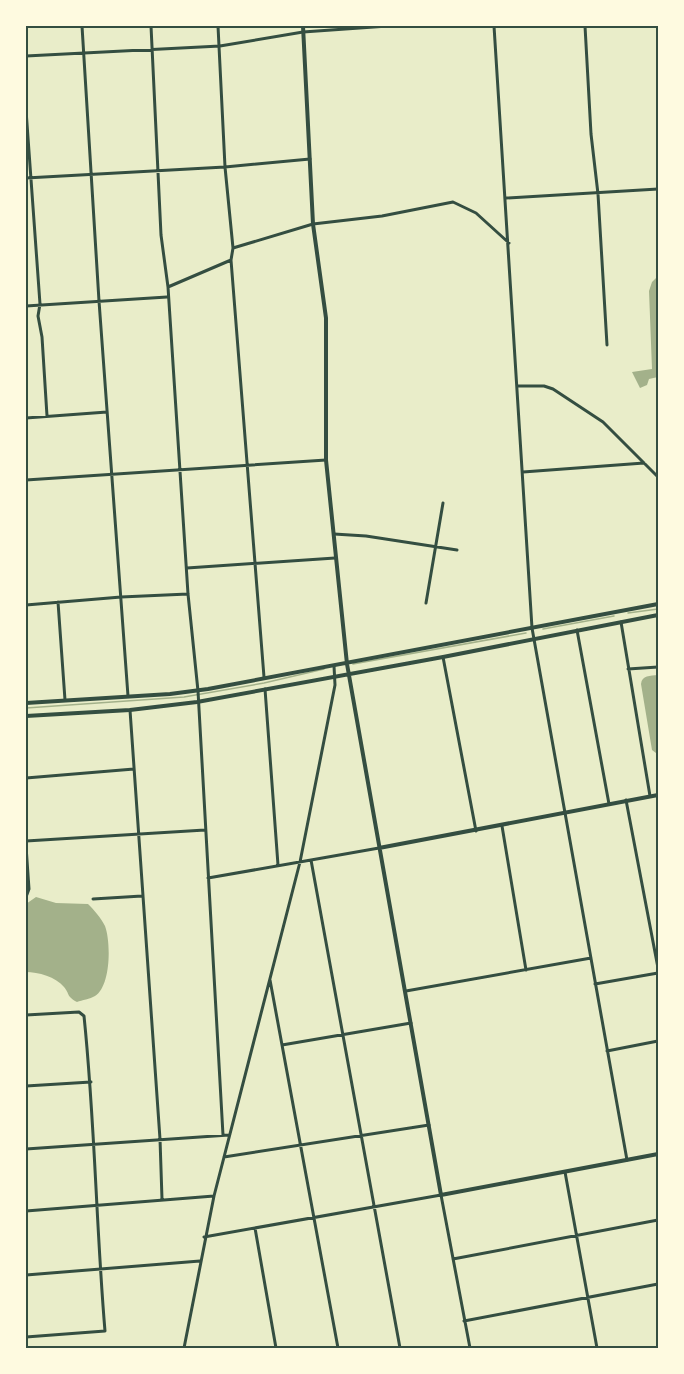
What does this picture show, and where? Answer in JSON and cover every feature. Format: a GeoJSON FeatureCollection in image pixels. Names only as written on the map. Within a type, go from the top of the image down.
{"type":"FeatureCollection","features":[{"type":"Feature","properties":{"kind":"street"},"geometry":{"type":"LineString","coordinates":[[82,26],[93,174],[99,302],[128,696]]}},
{"type":"Feature","properties":{"kind":"street"},"geometry":{"type":"LineString","coordinates":[[151,26],[161,235],[168,286],[186,568],[198,691],[223,1135]]}},
{"type":"Feature","properties":{"kind":"street"},"geometry":{"type":"LineString","coordinates":[[219,26],[231,260],[253,562],[264,677]]}},
{"type":"Feature","properties":{"kind":"street"},"geometry":{"type":"LineString","coordinates":[[303,26],[313,224],[326,318],[326,460],[348,674],[470,1348]]}},
{"type":"Feature","properties":{"kind":"street"},"geometry":{"type":"LineString","coordinates":[[26,56],[220,46],[303,32],[388,26]]}},
{"type":"Feature","properties":{"kind":"street"},"geometry":{"type":"LineString","coordinates":[[494,26],[533,634],[627,1160]]}},
{"type":"Feature","properties":{"kind":"street"},"geometry":{"type":"LineString","coordinates":[[585,26],[607,345]]}},
{"type":"Feature","properties":{"kind":"street"},"geometry":{"type":"LineString","coordinates":[[26,111],[28,178],[40,304],[38,316],[42,337],[47,416]]}},
{"type":"Feature","properties":{"kind":"street"},"geometry":{"type":"LineString","coordinates":[[28,178],[310,159]]}},
{"type":"Feature","properties":{"kind":"street"},"geometry":{"type":"LineString","coordinates":[[506,198],[658,189]]}},
{"type":"Feature","properties":{"kind":"street"},"geometry":{"type":"LineString","coordinates":[[232,248],[313,224],[382,216],[453,202],[476,213],[509,243]]}},
{"type":"Feature","properties":{"kind":"street"},"geometry":{"type":"LineString","coordinates":[[168,286],[231,260]]}},
{"type":"Feature","properties":{"kind":"street"},"geometry":{"type":"LineString","coordinates":[[26,306],[168,297]]}},
{"type":"Feature","properties":{"kind":"street"},"geometry":{"type":"LineString","coordinates":[[517,386],[544,386],[553,389],[603,422],[658,477]]}},
{"type":"Feature","properties":{"kind":"street"},"geometry":{"type":"LineString","coordinates":[[26,418],[107,412]]}},
{"type":"Feature","properties":{"kind":"street"},"geometry":{"type":"LineString","coordinates":[[26,480],[326,460]]}},
{"type":"Feature","properties":{"kind":"street"},"geometry":{"type":"LineString","coordinates":[[522,472],[644,463]]}},
{"type":"Feature","properties":{"kind":"street"},"geometry":{"type":"LineString","coordinates":[[426,603],[443,503]]}},
{"type":"Feature","properties":{"kind":"street"},"geometry":{"type":"LineString","coordinates":[[334,534],[366,536],[457,550]]}},
{"type":"Feature","properties":{"kind":"street"},"geometry":{"type":"LineString","coordinates":[[186,568],[335,558]]}},
{"type":"Feature","properties":{"kind":"street"},"geometry":{"type":"LineString","coordinates":[[26,605],[188,594]]}},
{"type":"Feature","properties":{"kind":"street"},"geometry":{"type":"LineString","coordinates":[[58,602],[65,700]]}},
{"type":"Feature","properties":{"kind":"street"},"geometry":{"type":"LineString","coordinates":[[26,716],[130,710],[197,702],[443,657],[658,604]]}},
{"type":"Feature","properties":{"kind":"street"},"geometry":{"type":"LineString","coordinates":[[26,703],[198,691],[264,677],[533,634],[578,630],[658,615]]}},
{"type":"Feature","properties":{"kind":"street"},"geometry":{"type":"LineString","coordinates":[[621,622],[650,796]]}},
{"type":"Feature","properties":{"kind":"street"},"geometry":{"type":"LineString","coordinates":[[578,630],[609,804]]}},
{"type":"Feature","properties":{"kind":"street"},"geometry":{"type":"LineString","coordinates":[[443,657],[476,831]]}},
{"type":"Feature","properties":{"kind":"street"},"geometry":{"type":"LineString","coordinates":[[184,1348],[204,1237],[300,862],[335,676],[334,666]]}},
{"type":"Feature","properties":{"kind":"street"},"geometry":{"type":"LineString","coordinates":[[628,669],[658,667]]}},
{"type":"Feature","properties":{"kind":"street"},"geometry":{"type":"LineString","coordinates":[[265,689],[278,865]]}},
{"type":"Feature","properties":{"kind":"street"},"geometry":{"type":"LineString","coordinates":[[130,710],[160,1139],[162,1199]]}},
{"type":"Feature","properties":{"kind":"street"},"geometry":{"type":"LineString","coordinates":[[26,778],[134,769]]}},
{"type":"Feature","properties":{"kind":"street"},"geometry":{"type":"LineString","coordinates":[[208,878],[476,831],[658,795]]}},
{"type":"Feature","properties":{"kind":"street"},"geometry":{"type":"LineString","coordinates":[[627,800],[658,968]]}},
{"type":"Feature","properties":{"kind":"street"},"geometry":{"type":"LineString","coordinates":[[502,825],[526,970]]}},
{"type":"Feature","properties":{"kind":"street"},"geometry":{"type":"LineString","coordinates":[[26,841],[205,830]]}},
{"type":"Feature","properties":{"kind":"street"},"geometry":{"type":"LineString","coordinates":[[26,846],[29,889],[26,897]]}},
{"type":"Feature","properties":{"kind":"street"},"geometry":{"type":"LineString","coordinates":[[311,860],[400,1348]]}},
{"type":"Feature","properties":{"kind":"street"},"geometry":{"type":"LineString","coordinates":[[93,899],[143,896]]}},
{"type":"Feature","properties":{"kind":"street"},"geometry":{"type":"LineString","coordinates":[[406,991],[591,958]]}},
{"type":"Feature","properties":{"kind":"street"},"geometry":{"type":"LineString","coordinates":[[595,984],[658,973]]}},
{"type":"Feature","properties":{"kind":"street"},"geometry":{"type":"LineString","coordinates":[[270,979],[338,1348]]}},
{"type":"Feature","properties":{"kind":"street"},"geometry":{"type":"LineString","coordinates":[[26,1015],[82,1013],[91,1082],[95,1206],[105,1331],[26,1337]]}},
{"type":"Feature","properties":{"kind":"street"},"geometry":{"type":"LineString","coordinates":[[282,1045],[411,1023]]}},
{"type":"Feature","properties":{"kind":"street"},"geometry":{"type":"LineString","coordinates":[[608,1051],[658,1041]]}},
{"type":"Feature","properties":{"kind":"street"},"geometry":{"type":"LineString","coordinates":[[26,1086],[91,1082]]}},
{"type":"Feature","properties":{"kind":"street"},"geometry":{"type":"LineString","coordinates":[[224,1157],[429,1125]]}},
{"type":"Feature","properties":{"kind":"street"},"geometry":{"type":"LineString","coordinates":[[26,1149],[229,1135]]}},
{"type":"Feature","properties":{"kind":"street"},"geometry":{"type":"LineString","coordinates":[[204,1237],[375,1208],[658,1154]]}},
{"type":"Feature","properties":{"kind":"street"},"geometry":{"type":"LineString","coordinates":[[565,1172],[597,1348]]}},
{"type":"Feature","properties":{"kind":"street"},"geometry":{"type":"LineString","coordinates":[[26,1211],[214,1196]]}},
{"type":"Feature","properties":{"kind":"street"},"geometry":{"type":"LineString","coordinates":[[453,1259],[658,1220]]}},
{"type":"Feature","properties":{"kind":"street"},"geometry":{"type":"LineString","coordinates":[[255,1228],[276,1348]]}},
{"type":"Feature","properties":{"kind":"street"},"geometry":{"type":"LineString","coordinates":[[26,1275],[200,1261]]}},
{"type":"Feature","properties":{"kind":"street"},"geometry":{"type":"LineString","coordinates":[[464,1321],[658,1284]]}},
{"type":"Feature","properties":{"kind":"shaded area"},"geometry":{"type":"Polygon","coordinates":[[[658,276],[658,377],[649,379],[647,385],[640,388],[632,372],[652,369],[649,291],[652,282],[658,276]]]}},
{"type":"Feature","properties":{"kind":"shaded area"},"geometry":{"type":"Polygon","coordinates":[[[658,675],[658,752],[656,753],[652,750],[641,684],[645,677],[658,675]]]}},
{"type":"Feature","properties":{"kind":"shaded area"},"geometry":{"type":"Polygon","coordinates":[[[36,897],[56,903],[88,904],[105,926],[109,953],[107,974],[100,991],[95,996],[77,1002],[56,980],[41,974],[26,972],[26,904],[36,897]]]}},
{"type":"Feature","properties":{"kind":"waterway"},"geometry":{"type":"LineString","coordinates":[[628,613],[658,609]]}},
{"type":"Feature","properties":{"kind":"waterway"},"geometry":{"type":"LineString","coordinates":[[543,629],[614,616]]}},
{"type":"Feature","properties":{"kind":"waterway"},"geometry":{"type":"LineString","coordinates":[[353,664],[526,633]]}},
{"type":"Feature","properties":{"kind":"waterway"},"geometry":{"type":"LineString","coordinates":[[26,708],[184,697],[264,683],[324,669]]}}]}
